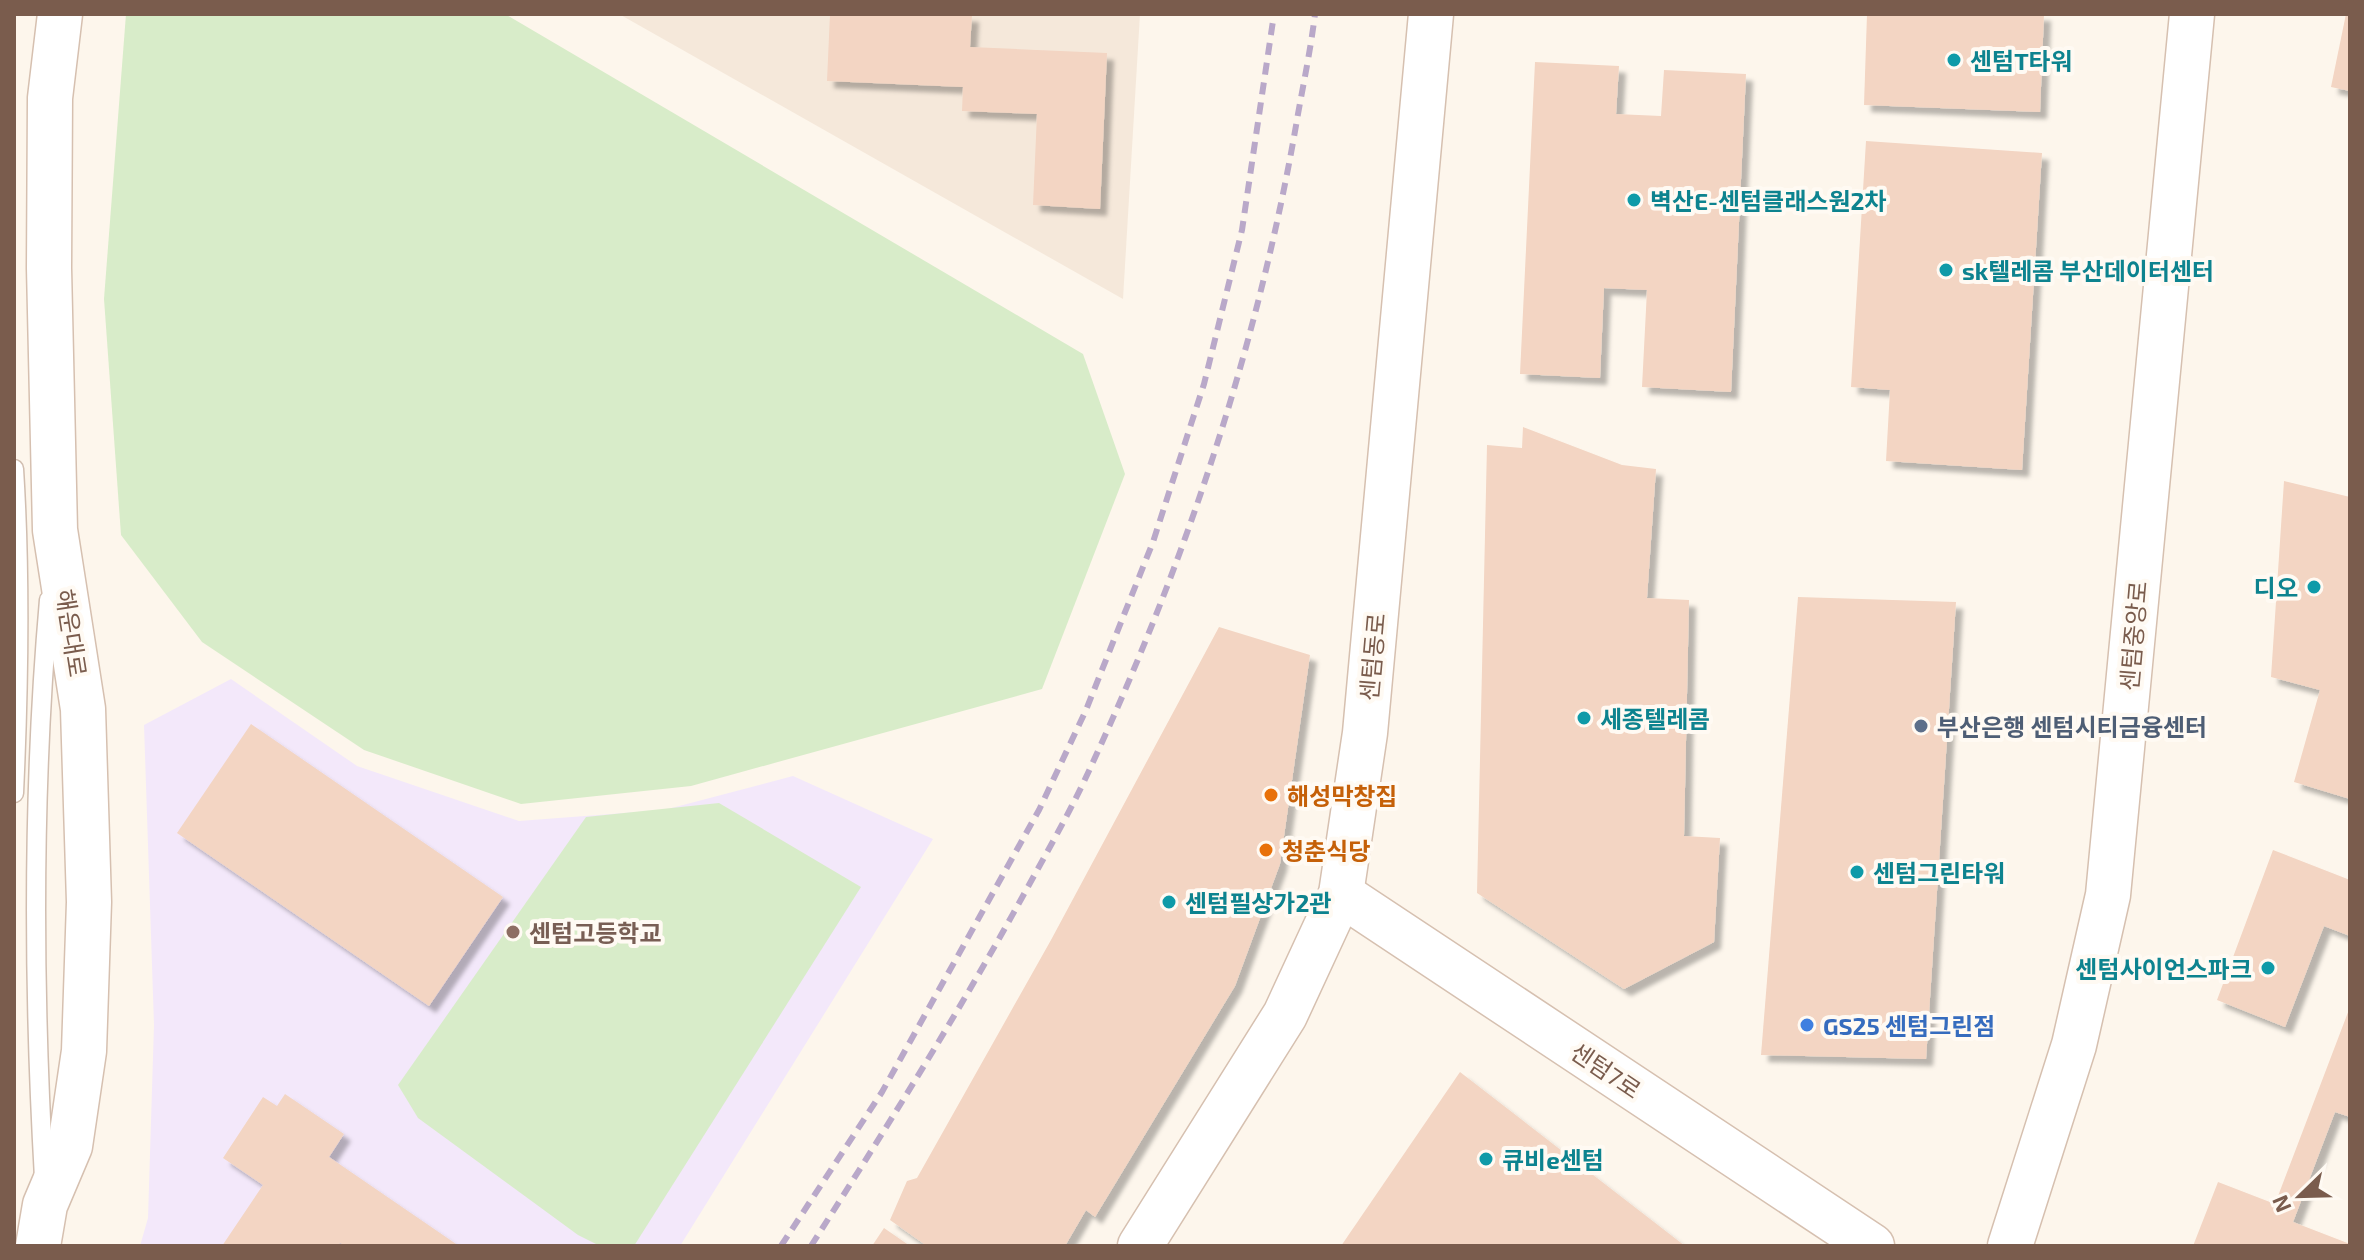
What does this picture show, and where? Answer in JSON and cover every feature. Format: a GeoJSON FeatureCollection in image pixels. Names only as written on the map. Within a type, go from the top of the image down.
{"type":"FeatureCollection","features":[{"type":"Feature","properties":{"kind":"main road","name":"해운대로"},"geometry":{"type":"LineString","coordinates":[[42,1226],[70,1146],[84,1051],[89,902],[83,709],[55,530],[49,268],[50,98],[60,14]]}},
{"type":"Feature","properties":{"kind":"main road","name":"센텀동로"},"geometry":{"type":"LineString","coordinates":[[1140,1246],[1285,1015],[1341,894],[1365,733],[1431,14]]}},
{"type":"Feature","properties":{"kind":"main road","name":"센텀중앙로"},"geometry":{"type":"LineString","coordinates":[[2010,1246],[2074,1045],[2108,895],[2192,14]]}},
{"type":"Feature","properties":{"kind":"main road","name":"센텀7로"},"geometry":{"type":"LineString","coordinates":[[1341,894],[1872,1246]]}},
{"type":"Feature","properties":{"kind":"lane"},"geometry":{"type":"LineString","coordinates":[[14,469],[20,555],[14,793]]}},
{"type":"Feature","properties":{"kind":"shaded area"},"geometry":{"type":"Polygon","coordinates":[[[619,14],[1140,14],[1123,299],[619,14]]]}},
{"type":"Feature","properties":{"kind":"shaded area","name":"센텀고등학교"},"geometry":{"type":"Polygon","coordinates":[[[231,679],[357,766],[519,821],[664,810],[793,776],[933,839],[680,1246],[140,1246],[148,1218],[154,1025],[144,725],[231,679]]]}},
{"type":"Feature","properties":{"kind":"green space"},"geometry":{"type":"Polygon","coordinates":[[[126,14],[505,14],[1083,354],[1125,474],[1042,689],[691,786],[521,804],[364,750],[202,642],[121,535],[104,299],[126,14]]]}},
{"type":"Feature","properties":{"kind":"green space"},"geometry":{"type":"Polygon","coordinates":[[[719,803],[861,887],[634,1246],[600,1246],[578,1235],[418,1118],[398,1085],[586,817],[719,803]]]}},
{"type":"Feature","properties":{"kind":"building"},"geometry":{"type":"Polygon","coordinates":[[[830,14],[972,15],[970,47],[1107,53],[1100,209],[1033,205],[1037,114],[962,111],[963,87],[827,81],[830,14]]]}},
{"type":"Feature","properties":{"kind":"building","name":"센텀T타워"},"geometry":{"type":"Polygon","coordinates":[[[1867,14],[2044,14],[2040,112],[1864,105],[1867,14]]]}},
{"type":"Feature","properties":{"kind":"building"},"geometry":{"type":"Polygon","coordinates":[[[2346,14],[2350,14],[2350,91],[2331,87],[2346,14]]]}},
{"type":"Feature","properties":{"kind":"building","name":"벽산E-센텀클래스원2차"},"geometry":{"type":"Polygon","coordinates":[[[1535,62],[1619,66],[1616,114],[1661,116],[1664,70],[1746,74],[1731,392],[1642,387],[1647,290],[1604,288],[1600,378],[1520,374],[1535,62]]]}},
{"type":"Feature","properties":{"kind":"building","name":"sk텔레콤 부산데이터센터"},"geometry":{"type":"Polygon","coordinates":[[[1866,141],[2042,153],[2022,470],[1886,461],[1890,390],[1851,387],[1866,141]]]}},
{"type":"Feature","properties":{"kind":"building","name":"세종텔레콤"},"geometry":{"type":"Polygon","coordinates":[[[1523,427],[1622,465],[1656,469],[1647,598],[1689,600],[1684,836],[1720,838],[1714,942],[1624,989],[1477,893],[1487,445],[1522,448],[1523,427]]]}},
{"type":"Feature","properties":{"kind":"building","name":"디오"},"geometry":{"type":"Polygon","coordinates":[[[2284,481],[2350,497],[2350,799],[2294,782],[2320,690],[2271,677],[2284,481]]]}},
{"type":"Feature","properties":{"kind":"building","name":"센텀그린타워"},"geometry":{"type":"Polygon","coordinates":[[[1798,597],[1956,602],[1926,1059],[1761,1055],[1798,597]]]}},
{"type":"Feature","properties":{"kind":"building","name":"센텀필상가2관"},"geometry":{"type":"Polygon","coordinates":[[[1219,627],[1310,655],[1280,864],[1235,986],[1095,1217],[1086,1210],[1065,1246],[927,1246],[890,1220],[907,1181],[917,1178],[1051,940],[1219,627]]]}},
{"type":"Feature","properties":{"kind":"building"},"geometry":{"type":"Polygon","coordinates":[[[251,724],[503,897],[429,1006],[177,833],[251,724]]]}},
{"type":"Feature","properties":{"kind":"building","name":"센텀사이언스파크"},"geometry":{"type":"Polygon","coordinates":[[[2273,850],[2350,880],[2350,936],[2324,926],[2285,1027],[2217,1000],[2273,850]]]}},
{"type":"Feature","properties":{"kind":"building"},"geometry":{"type":"Polygon","coordinates":[[[2350,1007],[2350,1117],[2335,1112],[2293,1222],[2350,1246],[2193,1246],[2218,1182],[2275,1204],[2350,1007]]]}},
{"type":"Feature","properties":{"kind":"building","name":"큐비e센텀"},"geometry":{"type":"Polygon","coordinates":[[[1460,1072],[1685,1246],[1341,1246],[1460,1072]]]}},
{"type":"Feature","properties":{"kind":"building"},"geometry":{"type":"Polygon","coordinates":[[[285,1094],[344,1134],[329,1157],[459,1246],[346,1246],[340,1243],[338,1246],[222,1246],[263,1185],[223,1158],[263,1097],[277,1106],[285,1094]]]}},
{"type":"Feature","properties":{"kind":"building"},"geometry":{"type":"Polygon","coordinates":[[[884,1228],[910,1246],[872,1246],[884,1228]]]}},
{"type":"Feature","properties":{"kind":"railway"},"geometry":{"type":"LineString","coordinates":[[781,1246],[882,1092],[1039,810],[1086,710],[1153,542],[1204,384],[1242,230],[1274,14]]}},
{"type":"Feature","properties":{"kind":"railway"},"geometry":{"type":"LineString","coordinates":[[811,1246],[999,939],[1077,795],[1128,684],[1190,526],[1241,363],[1282,198],[1315,14]]}},
{"type":"Feature","properties":{"kind":"place","name":"센텀T타워"},"geometry":{"type":"Point","coordinates":[1954,60]}},
{"type":"Feature","properties":{"kind":"place","name":"벽산E-센텀클래스원2차"},"geometry":{"type":"Point","coordinates":[1634,200]}},
{"type":"Feature","properties":{"kind":"place","name":"sk텔레콤 부산데이터센터"},"geometry":{"type":"Point","coordinates":[1946,270]}},
{"type":"Feature","properties":{"kind":"place","name":"디오"},"geometry":{"type":"Point","coordinates":[2314,587]}},
{"type":"Feature","properties":{"kind":"place","name":"세종텔레콤"},"geometry":{"type":"Point","coordinates":[1584,718]}},
{"type":"Feature","properties":{"kind":"place","name":"부산은행 센텀시티금융센터"},"geometry":{"type":"Point","coordinates":[1921,726]}},
{"type":"Feature","properties":{"kind":"place","name":"해성막창집"},"geometry":{"type":"Point","coordinates":[1271,795]}},
{"type":"Feature","properties":{"kind":"place","name":"청춘식당"},"geometry":{"type":"Point","coordinates":[1266,850]}},
{"type":"Feature","properties":{"kind":"place","name":"센텀그린타워"},"geometry":{"type":"Point","coordinates":[1857,872]}},
{"type":"Feature","properties":{"kind":"place","name":"센텀필상가2관"},"geometry":{"type":"Point","coordinates":[1169,902]}},
{"type":"Feature","properties":{"kind":"place","name":"센텀고등학교"},"geometry":{"type":"Point","coordinates":[513,932]}},
{"type":"Feature","properties":{"kind":"place","name":"센텀사이언스파크"},"geometry":{"type":"Point","coordinates":[2268,968]}},
{"type":"Feature","properties":{"kind":"place","name":"GS25 센텀그린점"},"geometry":{"type":"Point","coordinates":[1807,1025]}},
{"type":"Feature","properties":{"kind":"place","name":"큐비e센텀"},"geometry":{"type":"Point","coordinates":[1486,1159]}}]}
